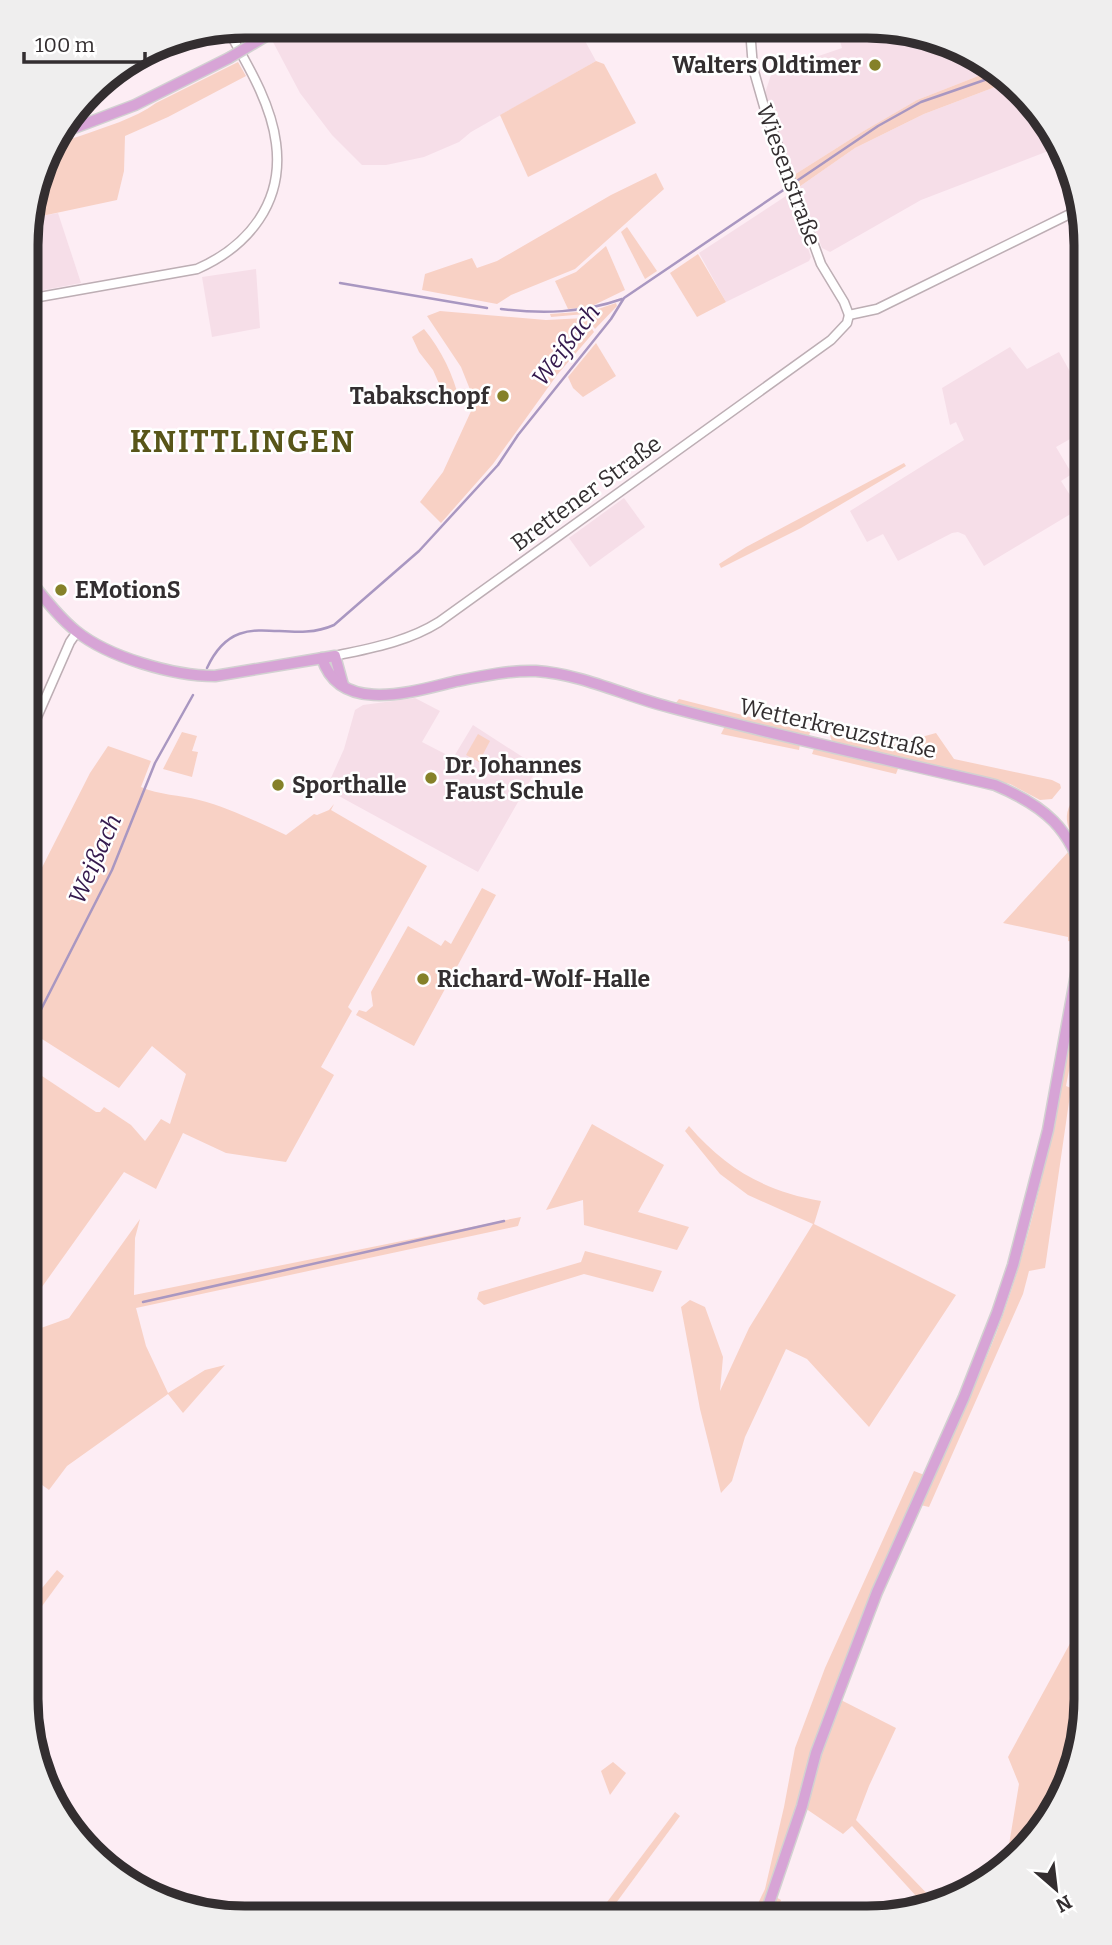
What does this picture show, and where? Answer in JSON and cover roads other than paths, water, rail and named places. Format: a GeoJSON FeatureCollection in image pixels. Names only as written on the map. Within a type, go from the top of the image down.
{"type":"FeatureCollection","features":[{"type":"Feature","properties":{"kind":"main road"},"geometry":{"type":"LineString","coordinates":[[75,128],[135,105],[261,39]]}},
{"type":"Feature","properties":{"kind":"main road","name":"Brettener Straße"},"geometry":{"type":"LineString","coordinates":[[38,590],[57,614],[77,632],[107,650],[144,663],[201,676],[224,675],[335,656]]}},
{"type":"Feature","properties":{"kind":"main road"},"geometry":{"type":"LineString","coordinates":[[335,656],[343,685]]}},
{"type":"Feature","properties":{"kind":"main road"},"geometry":{"type":"LineString","coordinates":[[323,658],[331,678],[343,685]]}},
{"type":"Feature","properties":{"kind":"main road","name":"Wetterkreuzstraße"},"geometry":{"type":"LineString","coordinates":[[343,685],[355,692],[387,695],[524,671],[559,674],[722,721],[995,785],[1023,797],[1050,816],[1074,849]]}},
{"type":"Feature","properties":{"kind":"main road"},"geometry":{"type":"LineString","coordinates":[[768,1906],[802,1806],[816,1753],[877,1592],[964,1397],[998,1313],[1048,1130],[1073,988]]}},
{"type":"Feature","properties":{"kind":"street","name":"Wiesenstraße"},"geometry":{"type":"LineString","coordinates":[[751,38],[756,82],[821,264],[849,315]]}},
{"type":"Feature","properties":{"kind":"street"},"geometry":{"type":"LineString","coordinates":[[38,297],[197,269],[223,256],[248,236],[272,195],[277,160],[276,141],[264,102],[233,39]]}},
{"type":"Feature","properties":{"kind":"street"},"geometry":{"type":"LineString","coordinates":[[849,315],[877,309],[1071,213]]}},
{"type":"Feature","properties":{"kind":"street","name":"Brettener Straße"},"geometry":{"type":"LineString","coordinates":[[335,656],[421,634],[831,340],[847,323],[849,315]]}},
{"type":"Feature","properties":{"kind":"street"},"geometry":{"type":"LineString","coordinates":[[38,715],[77,632]]}},
{"type":"Feature","properties":{"kind":"waterway","name":"Weißach"},"geometry":{"type":"LineString","coordinates":[[207,668],[219,648],[233,637],[247,632],[298,632],[334,625],[419,551],[498,465],[518,435],[611,319],[624,298],[878,126],[921,102],[989,79]]}},
{"type":"Feature","properties":{"kind":"waterway"},"geometry":{"type":"LineString","coordinates":[[340,283],[487,308]]}},
{"type":"Feature","properties":{"kind":"waterway"},"geometry":{"type":"LineString","coordinates":[[501,309],[562,311],[622,299]]}},
{"type":"Feature","properties":{"kind":"waterway","name":"Weißach"},"geometry":{"type":"LineString","coordinates":[[38,1015],[112,870],[155,763],[193,695]]}},
{"type":"Feature","properties":{"kind":"waterway"},"geometry":{"type":"LineString","coordinates":[[143,1302],[504,1221]]}},
{"type":"Feature","properties":{"kind":"place","name":"Walters Oldtimer"},"geometry":{"type":"Point","coordinates":[875,65]}},
{"type":"Feature","properties":{"kind":"place","name":"Tabakschopf"},"geometry":{"type":"Point","coordinates":[503,396]}},
{"type":"Feature","properties":{"kind":"place","name":"EMotionS"},"geometry":{"type":"Point","coordinates":[61,590]}},
{"type":"Feature","properties":{"kind":"place","name":"Dr. Johannes Faust Schule"},"geometry":{"type":"Point","coordinates":[431,778]}},
{"type":"Feature","properties":{"kind":"place","name":"Sporthalle"},"geometry":{"type":"Point","coordinates":[278,785]}},
{"type":"Feature","properties":{"kind":"place","name":"Richard-Wolf-Halle"},"geometry":{"type":"Point","coordinates":[423,979]}},
{"type":"Feature","properties":{"kind":"district","name":"KNITTLINGEN"},"geometry":{"type":"Point","coordinates":[243,442]}}]}
